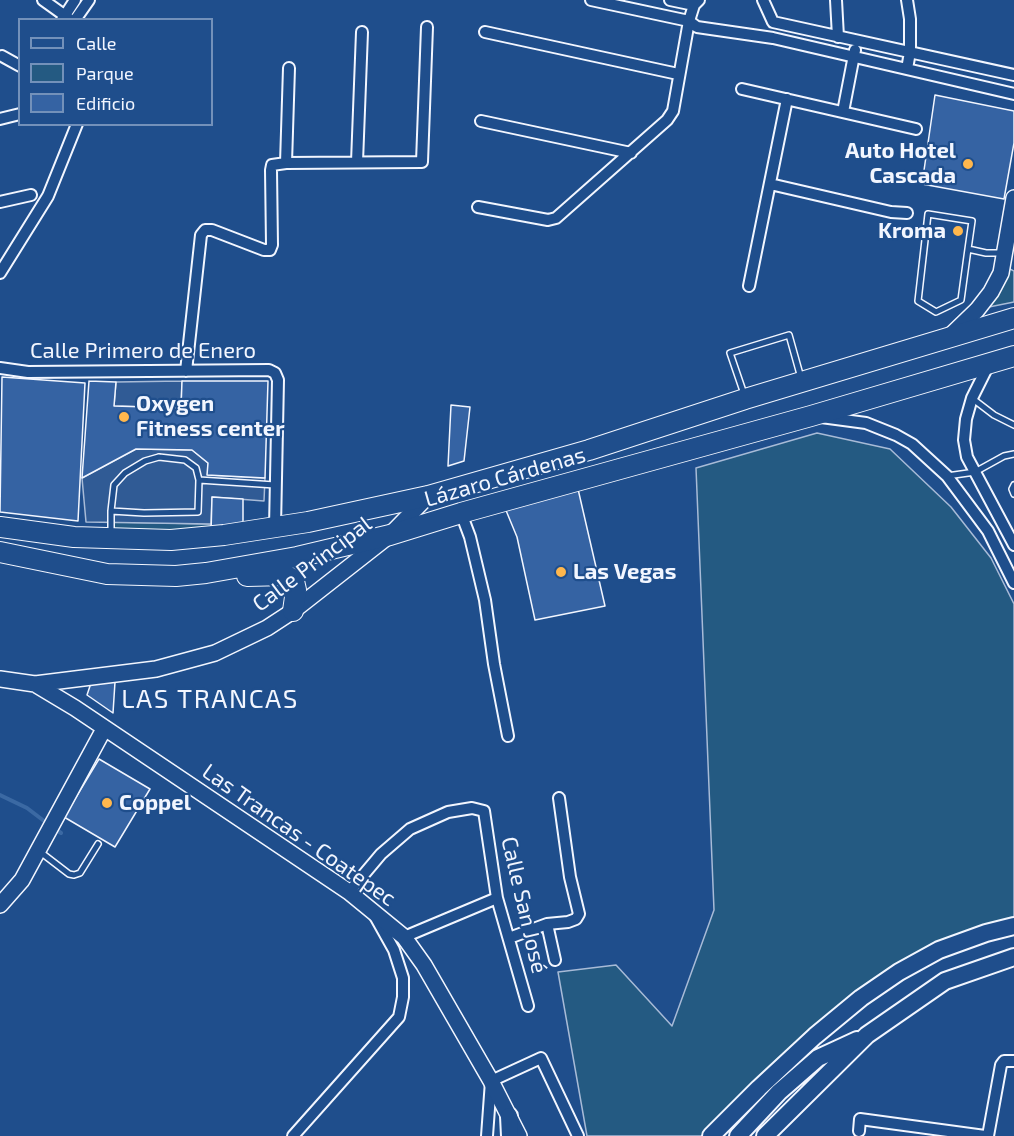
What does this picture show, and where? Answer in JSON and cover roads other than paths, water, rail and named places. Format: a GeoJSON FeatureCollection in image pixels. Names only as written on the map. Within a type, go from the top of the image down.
{"type":"FeatureCollection","features":[{"type":"Feature","properties":{"kind":"highway","name":"Lázaro Cárdenas"},"geometry":{"type":"LineString","coordinates":[[0,527],[74,537],[171,540],[275,527],[428,496],[589,450],[745,399],[1014,318]]}},
{"type":"Feature","properties":{"kind":"highway","name":"Lázaro Cárdenas"},"geometry":{"type":"LineString","coordinates":[[0,552],[107,574],[176,576],[297,557],[390,535],[1014,356]]}},
{"type":"Feature","properties":{"kind":"highway"},"geometry":{"type":"LineString","coordinates":[[206,573],[222,576],[286,575],[294,581],[296,590],[293,611]]}},
{"type":"Feature","properties":{"kind":"main road"},"geometry":{"type":"LineString","coordinates":[[949,337],[992,292],[1001,273],[1009,255],[1014,198]]}},
{"type":"Feature","properties":{"kind":"main road","name":"Calle Principal"},"geometry":{"type":"LineString","coordinates":[[0,679],[35,684],[156,669],[215,653],[293,611],[390,535],[428,496]]}},
{"type":"Feature","properties":{"kind":"main road","name":"Las Trancas - Coatepec"},"geometry":{"type":"LineString","coordinates":[[35,684],[75,708],[349,892],[404,937],[424,966],[491,1080],[519,1136]]}},
{"type":"Feature","properties":{"kind":"main road"},"geometry":{"type":"LineString","coordinates":[[0,905],[21,880],[104,729]]}},
{"type":"Feature","properties":{"kind":"main road"},"geometry":{"type":"LineString","coordinates":[[711,1136],[815,1036],[861,998],[939,950],[986,933],[1014,926]]}},
{"type":"Feature","properties":{"kind":"main road"},"geometry":{"type":"LineString","coordinates":[[738,1136],[780,1092],[818,1058],[867,1035],[945,981],[1014,957]]}},
{"type":"Feature","properties":{"kind":"main road"},"geometry":{"type":"LineString","coordinates":[[765,1136],[867,1035]]}},
{"type":"Feature","properties":{"kind":"main road"},"geometry":{"type":"LineString","coordinates":[[780,1092],[815,1036]]}},
{"type":"Feature","properties":{"kind":"main road"},"geometry":{"type":"LineString","coordinates":[[509,1116],[510,1136]]}},
{"type":"Feature","properties":{"kind":"street"},"geometry":{"type":"LineString","coordinates":[[43,0],[67,18]]}},
{"type":"Feature","properties":{"kind":"street"},"geometry":{"type":"LineString","coordinates":[[68,18],[75,0]]}},
{"type":"Feature","properties":{"kind":"street"},"geometry":{"type":"LineString","coordinates":[[69,18],[89,0]]}},
{"type":"Feature","properties":{"kind":"street"},"geometry":{"type":"LineString","coordinates":[[591,0],[689,21],[698,27],[773,38],[1014,94]]}},
{"type":"Feature","properties":{"kind":"street"},"geometry":{"type":"LineString","coordinates":[[478,207],[548,220],[556,218],[667,120],[673,111],[689,21],[697,2],[670,0]]}},
{"type":"Feature","properties":{"kind":"street"},"geometry":{"type":"LineString","coordinates":[[763,0],[773,22],[1014,75]]}},
{"type":"Feature","properties":{"kind":"street"},"geometry":{"type":"LineString","coordinates":[[836,0],[838,37]]}},
{"type":"Feature","properties":{"kind":"street"},"geometry":{"type":"LineString","coordinates":[[907,0],[910,20],[907,69]]}},
{"type":"Feature","properties":{"kind":"street"},"geometry":{"type":"LineString","coordinates":[[186,371],[201,235],[205,230],[212,230],[264,250],[270,249],[272,245],[272,165],[422,162],[427,27]]}},
{"type":"Feature","properties":{"kind":"street"},"geometry":{"type":"LineString","coordinates":[[357,162],[362,32]]}},
{"type":"Feature","properties":{"kind":"street"},"geometry":{"type":"LineString","coordinates":[[485,32],[678,74]]}},
{"type":"Feature","properties":{"kind":"street"},"geometry":{"type":"LineString","coordinates":[[843,112],[856,41]]}},
{"type":"Feature","properties":{"kind":"street"},"geometry":{"type":"LineString","coordinates":[[2,56],[18,65]]}},
{"type":"Feature","properties":{"kind":"street"},"geometry":{"type":"LineString","coordinates":[[286,163],[289,68]]}},
{"type":"Feature","properties":{"kind":"street"},"geometry":{"type":"LineString","coordinates":[[742,89],[916,129]]}},
{"type":"Feature","properties":{"kind":"street"},"geometry":{"type":"LineString","coordinates":[[748,286],[787,99]]}},
{"type":"Feature","properties":{"kind":"street"},"geometry":{"type":"LineString","coordinates":[[0,119],[18,114]]}},
{"type":"Feature","properties":{"kind":"street"},"geometry":{"type":"LineString","coordinates":[[481,121],[631,153]]}},
{"type":"Feature","properties":{"kind":"street"},"geometry":{"type":"LineString","coordinates":[[0,273],[48,196],[75,126]]}},
{"type":"Feature","properties":{"kind":"street"},"geometry":{"type":"LineString","coordinates":[[770,184],[891,212],[907,213]]}},
{"type":"Feature","properties":{"kind":"street"},"geometry":{"type":"LineString","coordinates":[[0,202],[31,195]]}},
{"type":"Feature","properties":{"kind":"street"},"geometry":{"type":"LineString","coordinates":[[989,364],[972,398],[966,419],[964,440],[967,457],[1014,545]]}},
{"type":"Feature","properties":{"kind":"street","name":"Calle Primero de Enero"},"geometry":{"type":"LineString","coordinates":[[0,368],[28,372],[268,370],[275,373],[278,380],[275,527]]}},
{"type":"Feature","properties":{"kind":"street"},"geometry":{"type":"LineString","coordinates":[[811,416],[866,423],[912,444],[947,476],[988,531],[1014,583]]}},
{"type":"Feature","properties":{"kind":"street"},"geometry":{"type":"LineString","coordinates":[[461,513],[470,537],[485,600],[508,736]]}},
{"type":"Feature","properties":{"kind":"street"},"geometry":{"type":"LineString","coordinates":[[509,938],[547,924],[568,922],[576,919],[579,914],[570,877],[558,798]]}},
{"type":"Feature","properties":{"kind":"street","name":"Calle San José"},"geometry":{"type":"LineString","coordinates":[[349,892],[381,854],[410,829],[448,812],[472,808],[484,811],[497,898],[528,1006]]}},
{"type":"Feature","properties":{"kind":"street"},"geometry":{"type":"LineString","coordinates":[[404,937],[497,898]]}},
{"type":"Feature","properties":{"kind":"street"},"geometry":{"type":"LineString","coordinates":[[293,1136],[399,1017],[403,997],[403,978],[394,950],[372,911]]}},
{"type":"Feature","properties":{"kind":"street"},"geometry":{"type":"LineString","coordinates":[[547,924],[555,960]]}},
{"type":"Feature","properties":{"kind":"street"},"geometry":{"type":"LineString","coordinates":[[487,1136],[491,1080],[541,1058],[578,1136]]}},
{"type":"Feature","properties":{"kind":"street"},"geometry":{"type":"LineString","coordinates":[[859,1131],[860,1119],[987,1136],[1001,1065],[1009,1061]]}},
{"type":"Feature","properties":{"kind":"lane"},"geometry":{"type":"LineString","coordinates":[[928,214],[972,221],[968,249],[961,300],[936,312],[918,302],[928,214]]}},
{"type":"Feature","properties":{"kind":"lane"},"geometry":{"type":"LineString","coordinates":[[968,249],[1009,255]]}},
{"type":"Feature","properties":{"kind":"lane"},"geometry":{"type":"LineString","coordinates":[[745,399],[730,353],[789,335],[802,382]]}},
{"type":"Feature","properties":{"kind":"lane"},"geometry":{"type":"LineString","coordinates":[[972,398],[994,415],[1014,425]]}},
{"type":"Feature","properties":{"kind":"lane"},"geometry":{"type":"LineString","coordinates":[[947,476],[975,472],[1004,456],[1014,454]]}},
{"type":"Feature","properties":{"kind":"lane"},"geometry":{"type":"LineString","coordinates":[[111,511],[198,512],[199,480],[196,468],[185,460],[159,457],[145,461],[125,473],[114,485],[111,511],[112,539]]}},
{"type":"Feature","properties":{"kind":"lane"},"geometry":{"type":"LineString","coordinates":[[199,480],[275,485]]}},
{"type":"Feature","properties":{"kind":"lane"},"geometry":{"type":"LineString","coordinates":[[1014,485],[1012,489],[1014,494]]}},
{"type":"Feature","properties":{"kind":"lane"},"geometry":{"type":"LineString","coordinates":[[38,850],[69,874],[74,875],[80,873],[98,844]]}},
{"type":"Feature","properties":{"kind":"waterway"},"geometry":{"type":"LineString","coordinates":[[0,795],[27,808],[48,824]]}},
{"type":"Feature","properties":{"kind":"waterway"},"geometry":{"type":"LineString","coordinates":[[54,828],[61,833]]}},
{"type":"Feature","properties":{"kind":"place","name":"Auto Hotel Cascada"},"geometry":{"type":"Point","coordinates":[968,164]}},
{"type":"Feature","properties":{"kind":"place","name":"Kroma"},"geometry":{"type":"Point","coordinates":[958,231]}},
{"type":"Feature","properties":{"kind":"place","name":"Oxygen Fitness center"},"geometry":{"type":"Point","coordinates":[124,417]}},
{"type":"Feature","properties":{"kind":"place","name":"Las Vegas"},"geometry":{"type":"Point","coordinates":[561,572]}},
{"type":"Feature","properties":{"kind":"place","name":"Coppel"},"geometry":{"type":"Point","coordinates":[107,803]}},
{"type":"Feature","properties":{"kind":"district","name":"LAS TRANCAS"},"geometry":{"type":"Point","coordinates":[210,699]}}]}
